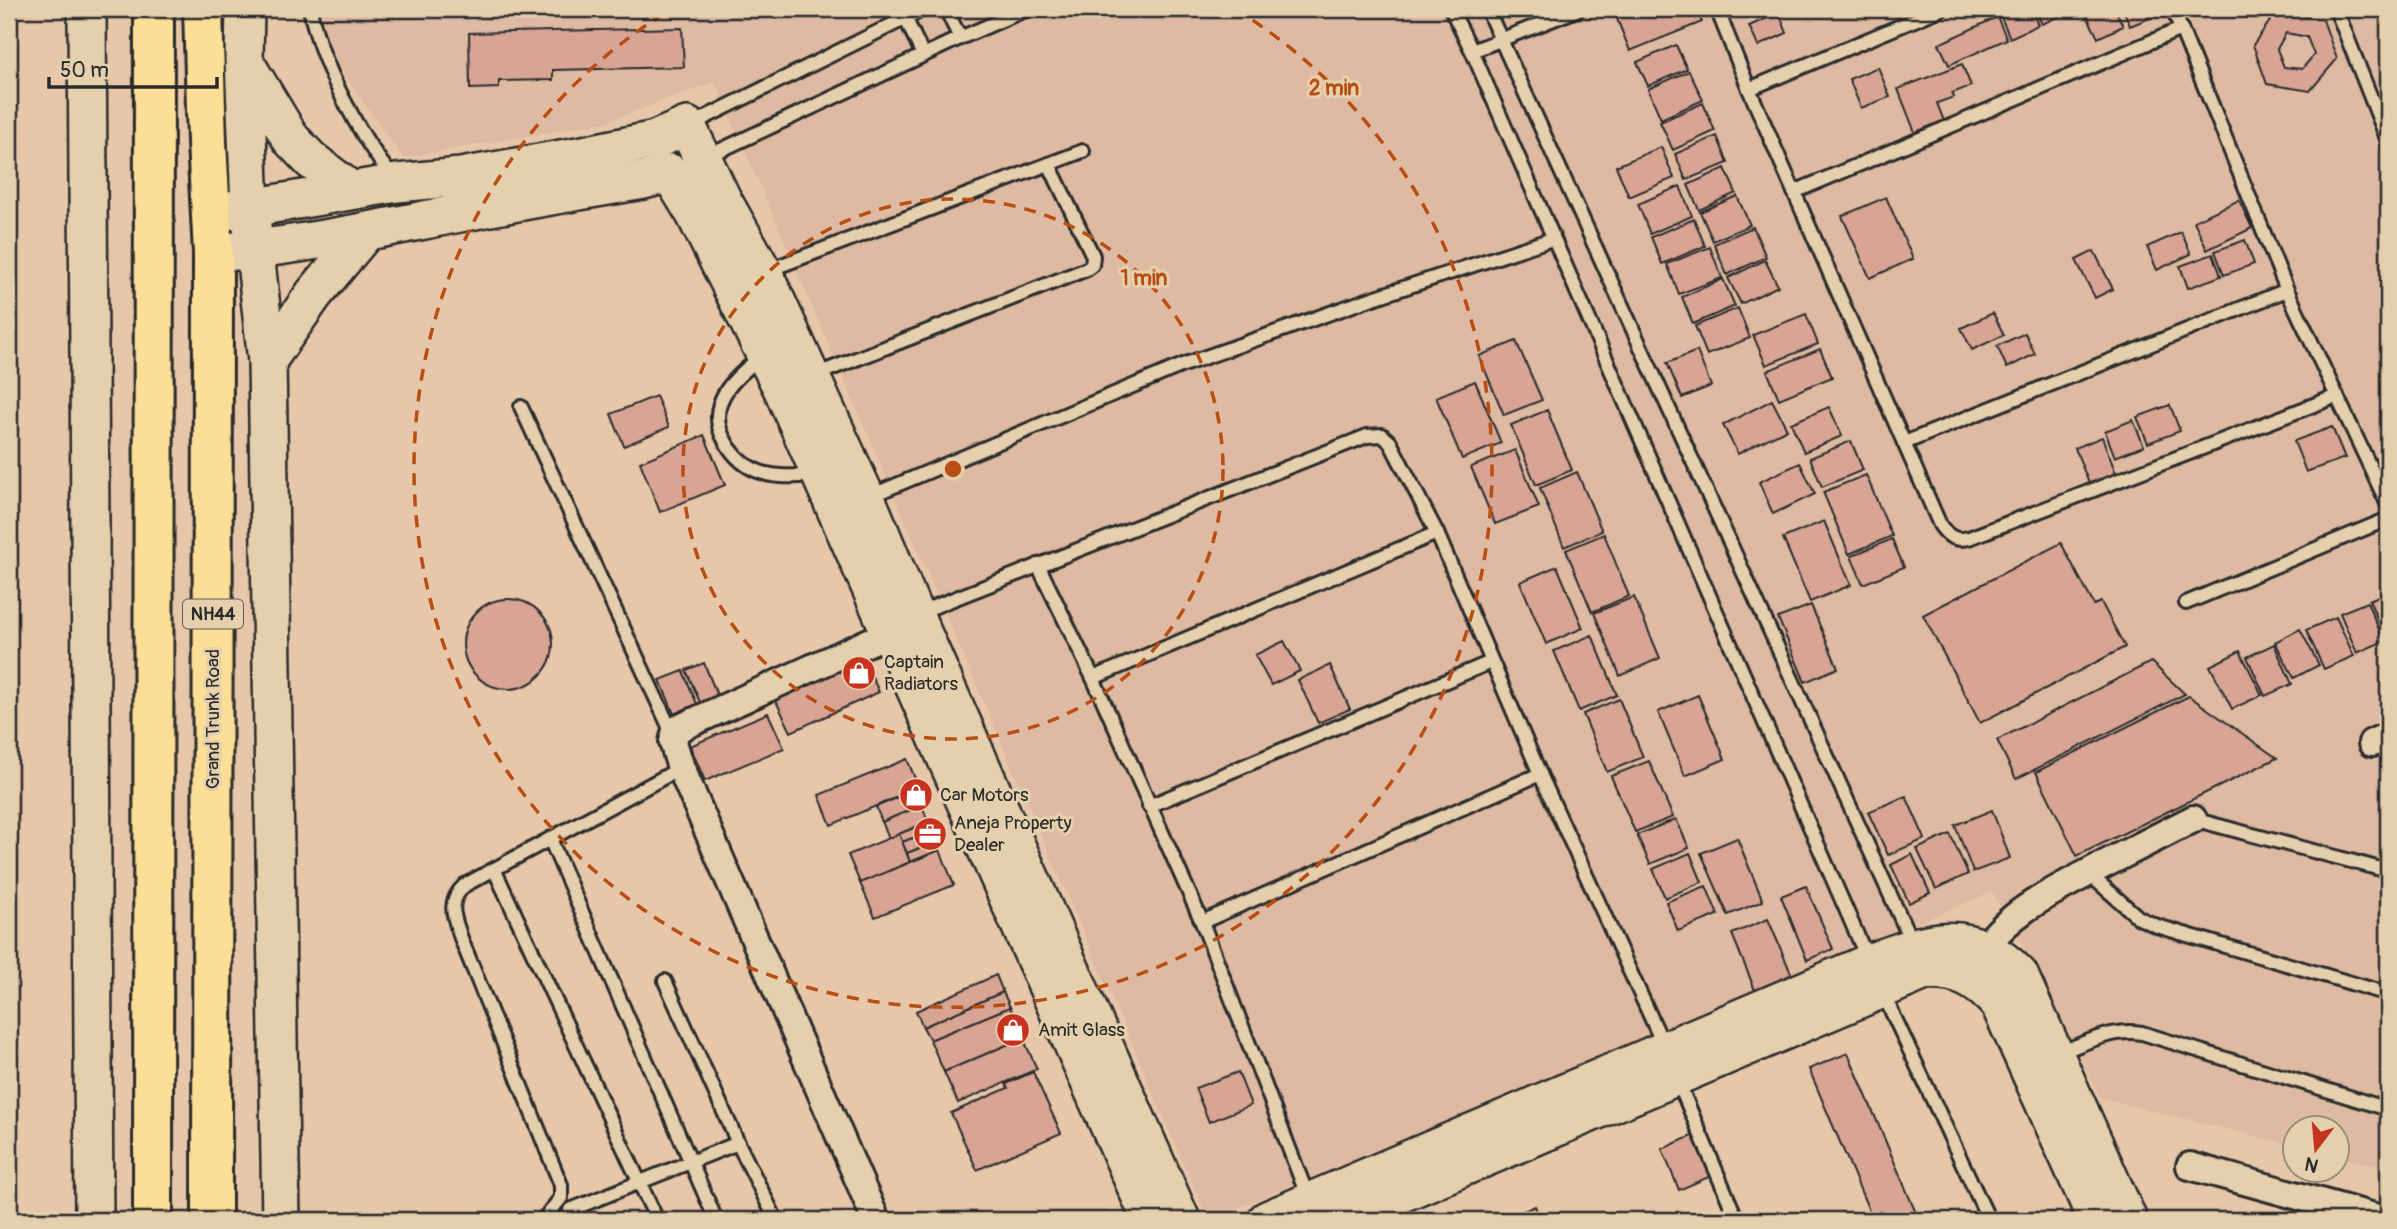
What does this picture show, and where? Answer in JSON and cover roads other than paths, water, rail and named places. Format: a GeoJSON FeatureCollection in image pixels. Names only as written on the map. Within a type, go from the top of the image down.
{"type":"FeatureCollection","features":[{"type":"Feature","properties":{"kind":"highway"},"geometry":{"type":"LineString","coordinates":[[153,1220],[154,9]]}},
{"type":"Feature","properties":{"kind":"highway","name":"Grand Trunk Road"},"geometry":{"type":"LineString","coordinates":[[203,9],[213,253],[212,1220]]}},
{"type":"Feature","properties":{"kind":"main road"},"geometry":{"type":"LineString","coordinates":[[87,9],[94,1220]]}},
{"type":"Feature","properties":{"kind":"main road"},"geometry":{"type":"LineString","coordinates":[[245,9],[244,59],[250,208],[267,361],[281,1220]]}},
{"type":"Feature","properties":{"kind":"main road"},"geometry":{"type":"LineString","coordinates":[[244,59],[291,139],[311,160],[349,190]]}},
{"type":"Feature","properties":{"kind":"main road"},"geometry":{"type":"LineString","coordinates":[[212,212],[349,190],[461,177],[671,133],[686,166],[763,272],[821,474],[851,504]]}},
{"type":"Feature","properties":{"kind":"main road"},"geometry":{"type":"LineString","coordinates":[[213,253],[255,250],[365,233],[644,180],[686,166]]}},
{"type":"Feature","properties":{"kind":"main road"},"geometry":{"type":"LineString","coordinates":[[686,166],[695,214],[765,354],[796,384],[851,504],[1151,1220]]}},
{"type":"Feature","properties":{"kind":"main road"},"geometry":{"type":"LineString","coordinates":[[267,361],[314,294],[365,233]]}},
{"type":"Feature","properties":{"kind":"main road"},"geometry":{"type":"LineString","coordinates":[[903,623],[1181,1220]]}},
{"type":"Feature","properties":{"kind":"main road"},"geometry":{"type":"LineString","coordinates":[[1267,1220],[1324,1212],[1919,959],[1954,941],[1976,963],[1988,990],[2000,1005],[2097,1220]]}},
{"type":"Feature","properties":{"kind":"main road"},"geometry":{"type":"LineString","coordinates":[[1976,963],[2003,959],[2019,975],[2127,1220]]}},
{"type":"Feature","properties":{"kind":"street"},"geometry":{"type":"LineString","coordinates":[[876,1220],[681,768],[673,736],[682,727],[903,623]]}},
{"type":"Feature","properties":{"kind":"street"},"geometry":{"type":"LineString","coordinates":[[1976,963],[2025,909],[2193,819]]}},
{"type":"Feature","properties":{"kind":"street"},"geometry":{"type":"LineString","coordinates":[[2190,1166],[2385,1220]]}},
{"type":"Feature","properties":{"kind":"lane"},"geometry":{"type":"LineString","coordinates":[[310,9],[316,38],[349,109],[373,153],[397,184]]}},
{"type":"Feature","properties":{"kind":"lane"},"geometry":{"type":"LineString","coordinates":[[671,133],[780,82],[903,13],[924,9]]}},
{"type":"Feature","properties":{"kind":"lane"},"geometry":{"type":"LineString","coordinates":[[946,9],[960,38]]}},
{"type":"Feature","properties":{"kind":"lane"},"geometry":{"type":"LineString","coordinates":[[686,166],[1027,9]]}},
{"type":"Feature","properties":{"kind":"lane"},"geometry":{"type":"LineString","coordinates":[[1451,9],[1472,51],[1875,977],[1989,1220]]}},
{"type":"Feature","properties":{"kind":"lane"},"geometry":{"type":"LineString","coordinates":[[1487,9],[1919,959]]}},
{"type":"Feature","properties":{"kind":"lane"},"geometry":{"type":"LineString","coordinates":[[1472,51],[1579,9]]}},
{"type":"Feature","properties":{"kind":"lane"},"geometry":{"type":"LineString","coordinates":[[1717,9],[1749,89],[1946,534],[1958,540],[1969,538],[2337,396]]}},
{"type":"Feature","properties":{"kind":"lane"},"geometry":{"type":"LineString","coordinates":[[1749,89],[1941,9]]}},
{"type":"Feature","properties":{"kind":"lane"},"geometry":{"type":"LineString","coordinates":[[2173,9],[2287,290],[2388,505]]}},
{"type":"Feature","properties":{"kind":"lane"},"geometry":{"type":"LineString","coordinates":[[2336,9],[2388,141]]}},
{"type":"Feature","properties":{"kind":"lane"},"geometry":{"type":"LineString","coordinates":[[903,13],[923,55]]}},
{"type":"Feature","properties":{"kind":"lane"},"geometry":{"type":"LineString","coordinates":[[1794,192],[2181,29]]}},
{"type":"Feature","properties":{"kind":"lane"},"geometry":{"type":"LineString","coordinates":[[763,272],[1083,151]]}},
{"type":"Feature","properties":{"kind":"lane"},"geometry":{"type":"LineString","coordinates":[[796,384],[1092,265],[1093,256],[1049,164]]}},
{"type":"Feature","properties":{"kind":"lane"},"geometry":{"type":"LineString","coordinates":[[851,504],[1183,365],[1552,239]]}},
{"type":"Feature","properties":{"kind":"lane"},"geometry":{"type":"LineString","coordinates":[[1904,443],[2287,290]]}},
{"type":"Feature","properties":{"kind":"lane"},"geometry":{"type":"LineString","coordinates":[[765,354],[737,375],[726,391],[721,399],[717,425],[730,452],[753,469],[787,477],[821,474]]}},
{"type":"Feature","properties":{"kind":"lane"},"geometry":{"type":"LineString","coordinates":[[521,407],[673,736]]}},
{"type":"Feature","properties":{"kind":"lane"},"geometry":{"type":"LineString","coordinates":[[903,623],[1038,565],[1375,434],[1382,435],[1390,442],[1437,533],[1540,774],[1671,1063],[1737,1220]]}},
{"type":"Feature","properties":{"kind":"lane"},"geometry":{"type":"LineString","coordinates":[[2186,603],[2388,519]]}},
{"type":"Feature","properties":{"kind":"lane"},"geometry":{"type":"LineString","coordinates":[[1093,678],[1437,533]]}},
{"type":"Feature","properties":{"kind":"lane"},"geometry":{"type":"LineString","coordinates":[[1038,565],[1093,678],[1202,922],[1324,1212]]}},
{"type":"Feature","properties":{"kind":"lane"},"geometry":{"type":"LineString","coordinates":[[1149,806],[1491,662]]}},
{"type":"Feature","properties":{"kind":"lane"},"geometry":{"type":"LineString","coordinates":[[681,768],[465,885],[457,892],[453,902],[453,914],[573,1215],[639,1181],[738,1143]]}},
{"type":"Feature","properties":{"kind":"lane"},"geometry":{"type":"LineString","coordinates":[[1202,922],[1540,774]]}},
{"type":"Feature","properties":{"kind":"lane"},"geometry":{"type":"LineString","coordinates":[[2193,819],[2388,871]]}},
{"type":"Feature","properties":{"kind":"lane"},"geometry":{"type":"LineString","coordinates":[[550,839],[716,1220]]}},
{"type":"Feature","properties":{"kind":"lane"},"geometry":{"type":"LineString","coordinates":[[495,871],[657,1220]]}},
{"type":"Feature","properties":{"kind":"lane"},"geometry":{"type":"LineString","coordinates":[[2088,873],[2139,918],[2158,926],[2388,994]]}},
{"type":"Feature","properties":{"kind":"lane"},"geometry":{"type":"LineString","coordinates":[[665,981],[776,1220]]}},
{"type":"Feature","properties":{"kind":"lane"},"geometry":{"type":"LineString","coordinates":[[2053,1055],[2126,1030],[2388,1109]]}},
{"type":"Feature","properties":{"kind":"lane"},"geometry":{"type":"LineString","coordinates":[[543,1220],[561,1198],[562,1192]]}},
{"type":"Feature","properties":{"kind":"place","name":"Captain Radiators"},"geometry":{"type":"Point","coordinates":[859,673]}},
{"type":"Feature","properties":{"kind":"place","name":"Car Motors"},"geometry":{"type":"Point","coordinates":[916,795]}},
{"type":"Feature","properties":{"kind":"place","name":"Aneja Property Dealer"},"geometry":{"type":"Point","coordinates":[930,834]}},
{"type":"Feature","properties":{"kind":"place","name":"Amit Glass"},"geometry":{"type":"Point","coordinates":[1013,1030]}}]}
